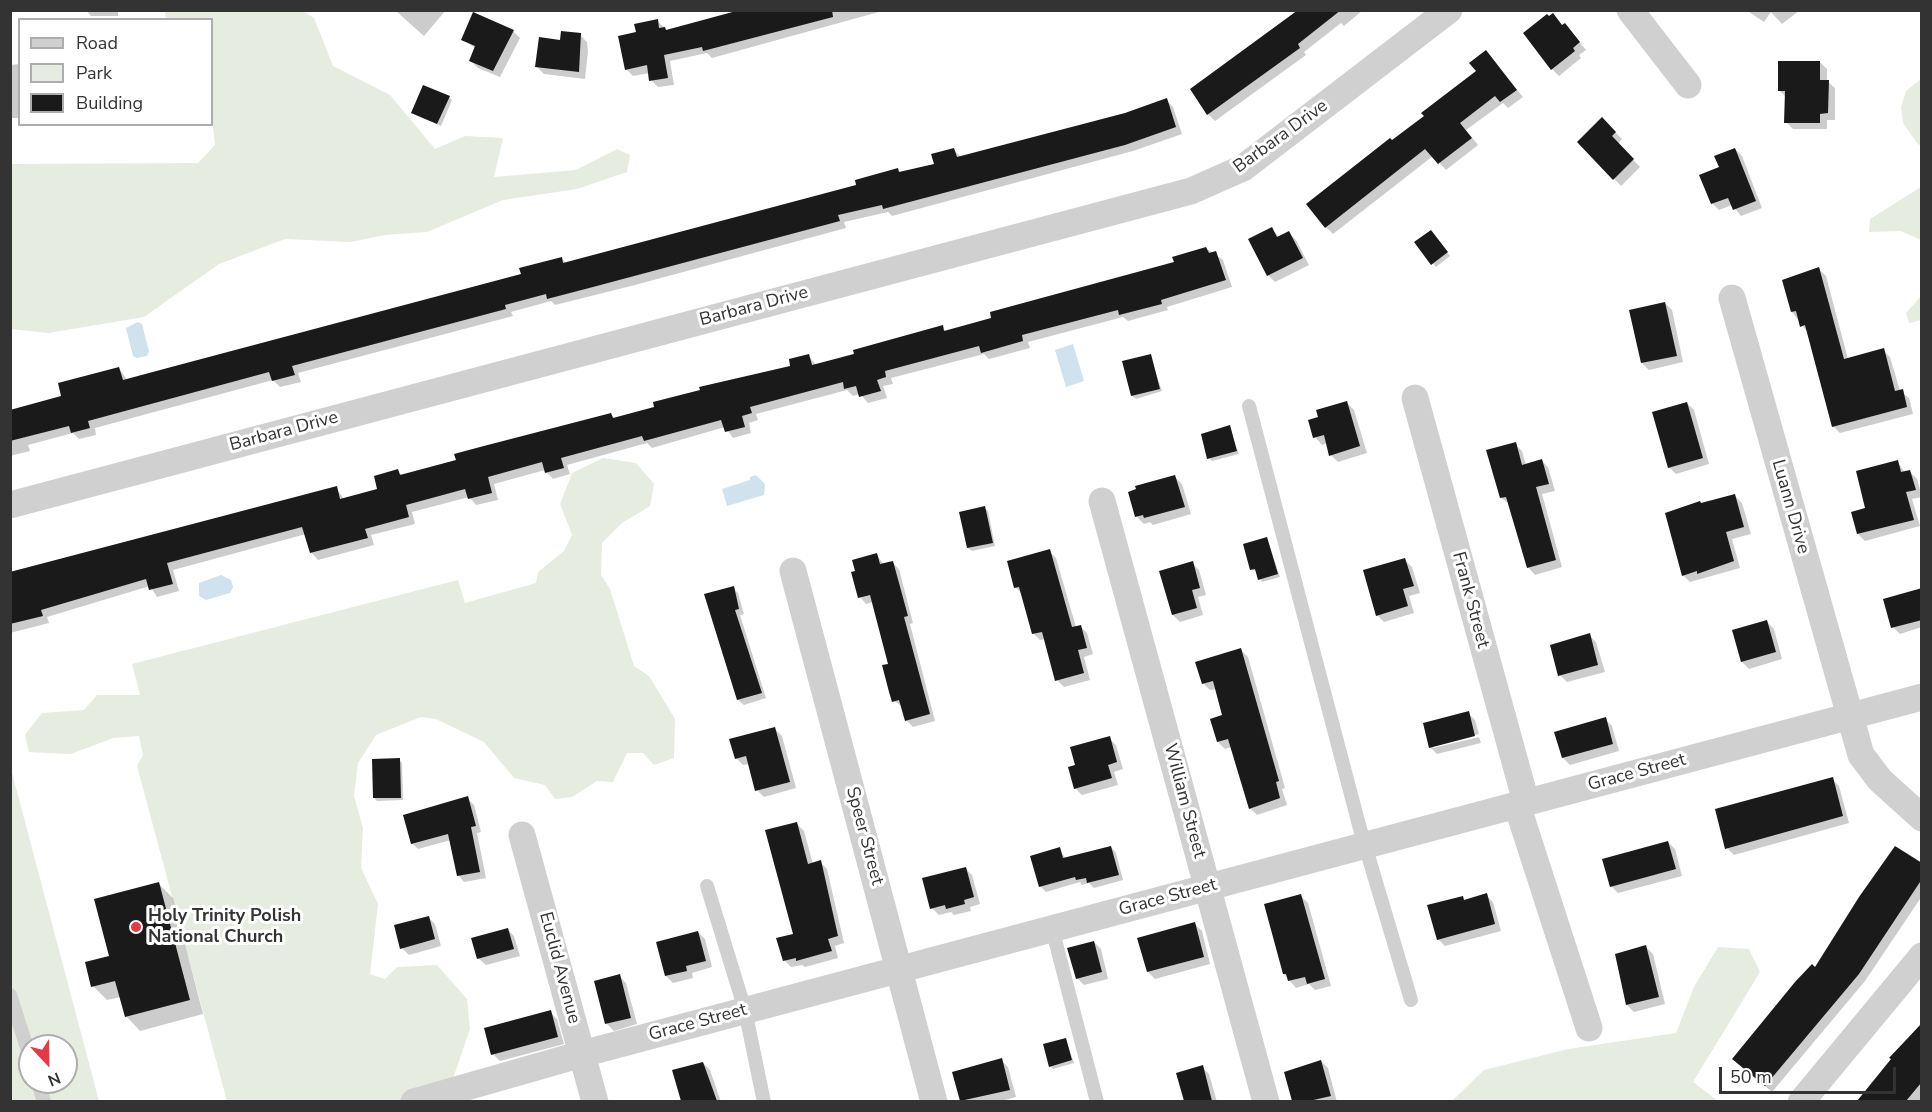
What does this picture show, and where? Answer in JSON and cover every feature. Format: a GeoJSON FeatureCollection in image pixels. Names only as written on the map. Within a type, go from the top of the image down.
{"type":"FeatureCollection","features":[{"type":"Feature","properties":{"kind":"street","name":"Barbara Drive"},"geometry":{"type":"LineString","coordinates":[[10,505],[1191,191],[1243,168],[1449,10]]}},
{"type":"Feature","properties":{"kind":"street"},"geometry":{"type":"LineString","coordinates":[[1630,10],[1688,85]]}},
{"type":"Feature","properties":{"kind":"street","name":"Luann Drive"},"geometry":{"type":"LineString","coordinates":[[1732,298],[1861,755],[1880,780],[1922,818]]}},
{"type":"Feature","properties":{"kind":"street","name":"Frank Street"},"geometry":{"type":"LineString","coordinates":[[1415,398],[1521,803],[1589,1028]]}},
{"type":"Feature","properties":{"kind":"street","name":"William Street"},"geometry":{"type":"LineString","coordinates":[[1102,501],[1266,1101]]}},
{"type":"Feature","properties":{"kind":"street","name":"Speer Street"},"geometry":{"type":"LineString","coordinates":[[793,571],[934,1101]]}},
{"type":"Feature","properties":{"kind":"street","name":"Grace Street"},"geometry":{"type":"LineString","coordinates":[[414,1101],[745,1010],[1922,697]]}},
{"type":"Feature","properties":{"kind":"street","name":"Euclid Avenue"},"geometry":{"type":"LineString","coordinates":[[522,835],[595,1101]]}},
{"type":"Feature","properties":{"kind":"street"},"geometry":{"type":"LineString","coordinates":[[1801,1101],[1922,956]]}},
{"type":"Feature","properties":{"kind":"lane"},"geometry":{"type":"LineString","coordinates":[[1249,406],[1366,845],[1411,1000]]}},
{"type":"Feature","properties":{"kind":"lane"},"geometry":{"type":"LineString","coordinates":[[707,886],[745,1010],[764,1101]]}},
{"type":"Feature","properties":{"kind":"lane"},"geometry":{"type":"LineString","coordinates":[[1052,928],[1097,1101]]}},
{"type":"Feature","properties":{"kind":"lane"},"geometry":{"type":"LineString","coordinates":[[10,995],[22,1034]]}},
{"type":"Feature","properties":{"kind":"green space"},"geometry":{"type":"Polygon","coordinates":[[[165,11],[303,11],[314,18],[333,66],[390,95],[435,149],[465,136],[503,138],[494,177],[576,170],[617,149],[630,155],[627,172],[577,189],[503,200],[427,232],[385,235],[351,242],[285,239],[219,264],[144,317],[48,333],[11,329],[11,164],[198,163],[215,145],[213,18],[166,18],[165,11]]]}},
{"type":"Feature","properties":{"kind":"green space"},"geometry":{"type":"Polygon","coordinates":[[[1921,79],[1921,146],[1903,123],[1901,107],[1906,91],[1921,79]]]}},
{"type":"Feature","properties":{"kind":"green space"},"geometry":{"type":"Polygon","coordinates":[[[1921,187],[1921,240],[1901,231],[1869,232],[1870,219],[1921,187]]]}},
{"type":"Feature","properties":{"kind":"green space"},"geometry":{"type":"Polygon","coordinates":[[[1921,296],[1921,320],[1909,323],[1906,313],[1921,296]]]}},
{"type":"Feature","properties":{"kind":"green space"},"geometry":{"type":"Polygon","coordinates":[[[603,458],[636,463],[654,484],[650,506],[622,523],[602,543],[601,575],[610,589],[634,666],[649,676],[675,719],[674,758],[654,765],[643,753],[627,753],[613,782],[597,781],[572,797],[555,799],[545,785],[514,778],[484,742],[436,719],[421,717],[376,735],[358,763],[354,796],[363,828],[361,868],[378,904],[370,974],[385,979],[397,967],[437,965],[467,999],[470,1029],[449,1090],[409,1101],[227,1101],[137,766],[143,755],[139,736],[113,738],[71,754],[29,752],[25,735],[42,713],[84,710],[97,695],[140,695],[132,664],[458,580],[465,603],[536,583],[538,572],[564,551],[572,535],[560,504],[572,473],[603,458]]]}},
{"type":"Feature","properties":{"kind":"green space"},"geometry":{"type":"Polygon","coordinates":[[[11,769],[99,1101],[11,1101],[11,769]]]}},
{"type":"Feature","properties":{"kind":"green space"},"geometry":{"type":"Polygon","coordinates":[[[1718,947],[1749,949],[1760,972],[1693,1082],[1718,1101],[1452,1101],[1484,1070],[1568,1049],[1676,1033],[1694,987],[1718,947]]]}},
{"type":"Feature","properties":{"kind":"water"},"geometry":{"type":"Polygon","coordinates":[[[138,322],[142,324],[149,351],[147,356],[137,358],[133,356],[126,328],[138,322]]]}},
{"type":"Feature","properties":{"kind":"water"},"geometry":{"type":"Polygon","coordinates":[[[1073,344],[1084,381],[1066,387],[1055,350],[1073,344]]]}},
{"type":"Feature","properties":{"kind":"water"},"geometry":{"type":"Polygon","coordinates":[[[756,475],[765,484],[764,495],[727,506],[722,489],[750,480],[750,477],[756,475]]]}},
{"type":"Feature","properties":{"kind":"water"},"geometry":{"type":"Polygon","coordinates":[[[221,575],[231,580],[233,587],[230,593],[206,600],[199,596],[199,583],[221,575]]]}},
{"type":"Feature","properties":{"kind":"building"},"geometry":{"type":"Polygon","coordinates":[[[740,10],[832,10],[833,17],[703,51],[702,47],[664,55],[668,78],[649,81],[647,65],[625,70],[618,36],[636,32],[634,24],[658,19],[659,28],[665,27],[666,30],[740,10]]]}},
{"type":"Feature","properties":{"kind":"building"},"geometry":{"type":"Polygon","coordinates":[[[1298,10],[1341,10],[1298,44],[1300,48],[1207,115],[1190,89],[1298,10]]]}},
{"type":"Feature","properties":{"kind":"building"},"geometry":{"type":"Polygon","coordinates":[[[473,12],[514,30],[493,71],[469,61],[475,46],[461,40],[473,12]]]}},
{"type":"Feature","properties":{"kind":"building"},"geometry":{"type":"Polygon","coordinates":[[[1553,13],[1562,25],[1565,23],[1580,42],[1573,48],[1575,51],[1551,70],[1523,33],[1547,14],[1549,16],[1553,13]]]}},
{"type":"Feature","properties":{"kind":"building"},"geometry":{"type":"Polygon","coordinates":[[[561,31],[581,33],[579,72],[535,67],[539,37],[560,40],[561,31]]]}},
{"type":"Feature","properties":{"kind":"building"},"geometry":{"type":"Polygon","coordinates":[[[1486,50],[1517,90],[1500,102],[1495,96],[1460,123],[1472,138],[1438,164],[1425,149],[1325,228],[1306,204],[1390,138],[1392,140],[1424,116],[1421,113],[1476,71],[1469,63],[1486,50]]]}},
{"type":"Feature","properties":{"kind":"building"},"geometry":{"type":"Polygon","coordinates":[[[1778,61],[1820,61],[1820,80],[1829,80],[1828,113],[1820,114],[1820,123],[1784,123],[1785,91],[1778,91],[1778,61]]]}},
{"type":"Feature","properties":{"kind":"building"},"geometry":{"type":"Polygon","coordinates":[[[423,85],[450,96],[437,124],[411,113],[423,85]]]}},
{"type":"Feature","properties":{"kind":"building"},"geometry":{"type":"Polygon","coordinates":[[[1167,98],[1176,127],[1125,145],[883,209],[882,205],[838,215],[840,221],[547,299],[546,294],[505,305],[506,309],[292,366],[295,375],[272,381],[269,372],[88,421],[90,428],[71,433],[69,426],[10,441],[10,410],[61,396],[58,383],[119,367],[123,380],[521,274],[519,268],[562,257],[563,263],[856,185],[855,180],[898,168],[899,172],[934,164],[931,154],[954,148],[957,157],[1125,113],[1167,98]]]}},
{"type":"Feature","properties":{"kind":"building"},"geometry":{"type":"Polygon","coordinates":[[[1602,117],[1616,132],[1612,136],[1634,159],[1613,180],[1577,142],[1602,117]]]}},
{"type":"Feature","properties":{"kind":"building"},"geometry":{"type":"Polygon","coordinates":[[[1735,148],[1756,201],[1733,210],[1728,198],[1711,204],[1699,175],[1719,167],[1714,156],[1735,148]]]}},
{"type":"Feature","properties":{"kind":"building"},"geometry":{"type":"Polygon","coordinates":[[[1272,227],[1277,237],[1289,231],[1303,258],[1267,276],[1248,239],[1272,227]]]}},
{"type":"Feature","properties":{"kind":"building"},"geometry":{"type":"Polygon","coordinates":[[[1431,230],[1448,252],[1431,265],[1414,242],[1431,230]]]}},
{"type":"Feature","properties":{"kind":"building"},"geometry":{"type":"Polygon","coordinates":[[[1206,247],[1209,253],[1216,251],[1226,280],[1161,300],[1162,304],[1119,315],[1118,310],[1022,335],[1023,341],[981,353],[979,346],[885,371],[886,377],[877,380],[881,391],[859,397],[856,386],[844,389],[843,382],[750,407],[752,413],[742,416],[745,427],[725,432],[721,420],[644,441],[642,436],[561,458],[564,468],[545,473],[542,462],[488,477],[492,493],[468,499],[465,489],[406,505],[409,517],[365,529],[368,538],[310,553],[302,527],[167,563],[173,584],[149,590],[146,579],[41,610],[43,616],[10,624],[10,572],[337,486],[340,499],[377,489],[374,476],[398,469],[400,475],[456,460],[454,454],[480,447],[611,413],[613,418],[654,407],[653,402],[700,390],[699,387],[790,366],[789,359],[809,354],[812,365],[854,354],[853,350],[943,325],[944,331],[991,318],[990,312],[1174,262],[1172,257],[1206,247]]]}},
{"type":"Feature","properties":{"kind":"building"},"geometry":{"type":"Polygon","coordinates":[[[1819,267],[1844,359],[1884,348],[1895,391],[1903,389],[1907,407],[1832,427],[1805,325],[1800,327],[1796,311],[1791,312],[1782,280],[1819,267]]]}},
{"type":"Feature","properties":{"kind":"building"},"geometry":{"type":"Polygon","coordinates":[[[1665,302],[1677,356],[1641,363],[1629,310],[1665,302]]]}},
{"type":"Feature","properties":{"kind":"building"},"geometry":{"type":"Polygon","coordinates":[[[1151,354],[1160,389],[1131,396],[1122,361],[1151,354]]]}},
{"type":"Feature","properties":{"kind":"building"},"geometry":{"type":"Polygon","coordinates":[[[1347,401],[1360,446],[1329,456],[1324,435],[1313,438],[1308,420],[1318,417],[1316,410],[1347,401]]]}},
{"type":"Feature","properties":{"kind":"building"},"geometry":{"type":"Polygon","coordinates":[[[1687,402],[1703,458],[1668,468],[1652,412],[1687,402]]]}},
{"type":"Feature","properties":{"kind":"building"},"geometry":{"type":"Polygon","coordinates":[[[1230,425],[1237,451],[1207,459],[1201,434],[1230,425]]]}},
{"type":"Feature","properties":{"kind":"building"},"geometry":{"type":"Polygon","coordinates":[[[1516,442],[1522,465],[1542,459],[1549,484],[1536,487],[1556,560],[1527,568],[1506,497],[1500,498],[1486,450],[1516,442]]]}},
{"type":"Feature","properties":{"kind":"building"},"geometry":{"type":"Polygon","coordinates":[[[1898,460],[1901,472],[1910,470],[1916,490],[1906,492],[1914,520],[1857,534],[1851,512],[1865,508],[1856,471],[1898,460]]]}},
{"type":"Feature","properties":{"kind":"building"},"geometry":{"type":"Polygon","coordinates":[[[1175,475],[1185,507],[1144,518],[1143,515],[1135,517],[1128,492],[1136,489],[1135,486],[1175,475]]]}},
{"type":"Feature","properties":{"kind":"building"},"geometry":{"type":"Polygon","coordinates":[[[1735,494],[1744,527],[1726,532],[1734,561],[1697,574],[1697,571],[1682,576],[1665,513],[1700,501],[1701,503],[1735,494]]]}},
{"type":"Feature","properties":{"kind":"building"},"geometry":{"type":"Polygon","coordinates":[[[985,506],[993,543],[967,548],[959,512],[985,506]]]}},
{"type":"Feature","properties":{"kind":"building"},"geometry":{"type":"Polygon","coordinates":[[[1267,537],[1278,574],[1258,580],[1255,569],[1250,570],[1243,544],[1267,537]]]}},
{"type":"Feature","properties":{"kind":"building"},"geometry":{"type":"Polygon","coordinates":[[[1050,549],[1072,627],[1081,625],[1087,648],[1078,650],[1084,673],[1055,681],[1042,632],[1032,634],[1019,587],[1014,588],[1007,561],[1050,549]]]}},
{"type":"Feature","properties":{"kind":"building"},"geometry":{"type":"Polygon","coordinates":[[[877,553],[880,564],[893,561],[908,616],[904,617],[930,714],[905,721],[899,700],[892,702],[889,692],[882,665],[888,664],[870,595],[858,598],[851,572],[855,571],[852,560],[877,553]]]}},
{"type":"Feature","properties":{"kind":"building"},"geometry":{"type":"Polygon","coordinates":[[[1405,558],[1414,586],[1403,589],[1408,606],[1376,616],[1363,570],[1405,558]]]}},
{"type":"Feature","properties":{"kind":"building"},"geometry":{"type":"Polygon","coordinates":[[[1193,561],[1200,588],[1192,590],[1197,608],[1172,615],[1159,571],[1193,561]]]}},
{"type":"Feature","properties":{"kind":"building"},"geometry":{"type":"Polygon","coordinates":[[[734,586],[739,609],[735,610],[762,693],[737,700],[704,594],[734,586]]]}},
{"type":"Feature","properties":{"kind":"building"},"geometry":{"type":"Polygon","coordinates":[[[1922,588],[1922,620],[1891,628],[1883,599],[1922,588]]]}},
{"type":"Feature","properties":{"kind":"building"},"geometry":{"type":"Polygon","coordinates":[[[1767,620],[1776,652],[1741,662],[1732,630],[1767,620]]]}},
{"type":"Feature","properties":{"kind":"building"},"geometry":{"type":"Polygon","coordinates":[[[1590,633],[1598,665],[1558,676],[1550,645],[1590,633]]]}},
{"type":"Feature","properties":{"kind":"building"},"geometry":{"type":"Polygon","coordinates":[[[1241,648],[1279,781],[1276,782],[1280,798],[1249,809],[1228,739],[1217,742],[1210,719],[1222,715],[1213,681],[1202,684],[1195,662],[1241,648]]]}},
{"type":"Feature","properties":{"kind":"building"},"geometry":{"type":"Polygon","coordinates":[[[1469,711],[1475,736],[1429,748],[1423,723],[1469,711]]]}},
{"type":"Feature","properties":{"kind":"building"},"geometry":{"type":"Polygon","coordinates":[[[1606,717],[1613,744],[1562,758],[1554,732],[1606,717]]]}},
{"type":"Feature","properties":{"kind":"building"},"geometry":{"type":"Polygon","coordinates":[[[775,727],[790,782],[755,791],[746,756],[735,759],[729,739],[775,727]]]}},
{"type":"Feature","properties":{"kind":"building"},"geometry":{"type":"Polygon","coordinates":[[[1110,736],[1117,762],[1108,765],[1112,778],[1074,789],[1068,767],[1075,765],[1070,747],[1110,736]]]}},
{"type":"Feature","properties":{"kind":"building"},"geometry":{"type":"Polygon","coordinates":[[[400,758],[401,798],[373,798],[372,759],[400,758]]]}},
{"type":"Feature","properties":{"kind":"building"},"geometry":{"type":"Polygon","coordinates":[[[1833,777],[1843,816],[1725,849],[1715,809],[1833,777]]]}},
{"type":"Feature","properties":{"kind":"building"},"geometry":{"type":"Polygon","coordinates":[[[468,796],[476,826],[471,827],[480,872],[457,876],[448,834],[411,844],[403,815],[468,796]]]}},
{"type":"Feature","properties":{"kind":"building"},"geometry":{"type":"Polygon","coordinates":[[[797,822],[808,864],[821,860],[838,936],[828,939],[832,951],[796,961],[796,958],[783,961],[776,938],[793,934],[765,830],[797,822]]]}},
{"type":"Feature","properties":{"kind":"building"},"geometry":{"type":"Polygon","coordinates":[[[1668,841],[1676,869],[1610,887],[1602,859],[1668,841]]]}},
{"type":"Feature","properties":{"kind":"building"},"geometry":{"type":"Polygon","coordinates":[[[1111,846],[1119,875],[1087,883],[1086,878],[1076,880],[1075,877],[1039,887],[1030,856],[1060,847],[1063,858],[1111,846]]]}},
{"type":"Feature","properties":{"kind":"building"},"geometry":{"type":"Polygon","coordinates":[[[1895,846],[1922,863],[1922,879],[1859,974],[1765,1086],[1732,1059],[1795,982],[1812,964],[1815,967],[1859,897],[1895,846]]]}},
{"type":"Feature","properties":{"kind":"building"},"geometry":{"type":"Polygon","coordinates":[[[966,867],[974,897],[964,900],[965,904],[946,909],[945,905],[930,909],[922,878],[966,867]]]}},
{"type":"Feature","properties":{"kind":"building","name":"Holy Trinity Polish National Church"},"geometry":{"type":"Polygon","coordinates":[[[159,882],[190,1000],[125,1017],[115,981],[91,987],[85,962],[109,956],[94,899],[159,882]]]}},
{"type":"Feature","properties":{"kind":"building"},"geometry":{"type":"Polygon","coordinates":[[[1487,893],[1495,924],[1437,940],[1427,905],[1463,896],[1464,900],[1487,893]]]}},
{"type":"Feature","properties":{"kind":"building"},"geometry":{"type":"Polygon","coordinates":[[[1301,894],[1325,979],[1307,984],[1305,977],[1288,981],[1286,974],[1283,974],[1264,904],[1301,894]]]}},
{"type":"Feature","properties":{"kind":"building"},"geometry":{"type":"Polygon","coordinates":[[[429,916],[435,939],[400,949],[394,925],[429,916]]]}},
{"type":"Feature","properties":{"kind":"building"},"geometry":{"type":"Polygon","coordinates":[[[1195,922],[1204,957],[1147,972],[1137,938],[1195,922]]]}},
{"type":"Feature","properties":{"kind":"building"},"geometry":{"type":"Polygon","coordinates":[[[508,928],[514,949],[477,959],[471,938],[508,928]]]}},
{"type":"Feature","properties":{"kind":"building"},"geometry":{"type":"Polygon","coordinates":[[[698,931],[706,961],[686,966],[687,971],[665,976],[656,942],[698,931]]]}},
{"type":"Feature","properties":{"kind":"building"},"geometry":{"type":"Polygon","coordinates":[[[1094,941],[1102,972],[1076,979],[1067,948],[1094,941]]]}},
{"type":"Feature","properties":{"kind":"building"},"geometry":{"type":"Polygon","coordinates":[[[1646,945],[1659,997],[1626,1005],[1615,954],[1646,945]]]}},
{"type":"Feature","properties":{"kind":"building"},"geometry":{"type":"Polygon","coordinates":[[[620,974],[631,1018],[605,1024],[594,981],[620,974]]]}},
{"type":"Feature","properties":{"kind":"building"},"geometry":{"type":"Polygon","coordinates":[[[551,1010],[558,1037],[491,1055],[484,1028],[551,1010]]]}},
{"type":"Feature","properties":{"kind":"building"},"geometry":{"type":"Polygon","coordinates":[[[1922,1023],[1921,1083],[1906,1101],[1857,1101],[1891,1059],[1889,1058],[1922,1023]]]}},
{"type":"Feature","properties":{"kind":"building"},"geometry":{"type":"Polygon","coordinates":[[[1066,1038],[1072,1060],[1049,1067],[1043,1044],[1066,1038]]]}},
{"type":"Feature","properties":{"kind":"building"},"geometry":{"type":"Polygon","coordinates":[[[1002,1058],[1010,1090],[960,1101],[952,1072],[1002,1058]]]}},
{"type":"Feature","properties":{"kind":"building"},"geometry":{"type":"Polygon","coordinates":[[[1321,1060],[1331,1096],[1309,1101],[1292,1101],[1284,1072],[1321,1060]]]}},
{"type":"Feature","properties":{"kind":"building"},"geometry":{"type":"Polygon","coordinates":[[[703,1062],[717,1101],[681,1101],[672,1070],[703,1062]]]}},
{"type":"Feature","properties":{"kind":"building"},"geometry":{"type":"Polygon","coordinates":[[[1203,1065],[1212,1101],[1184,1101],[1176,1073],[1203,1065]]]}},
{"type":"Feature","properties":{"kind":"place","name":"Holy Trinity Polish National Church"},"geometry":{"type":"Point","coordinates":[136,927]}}]}
